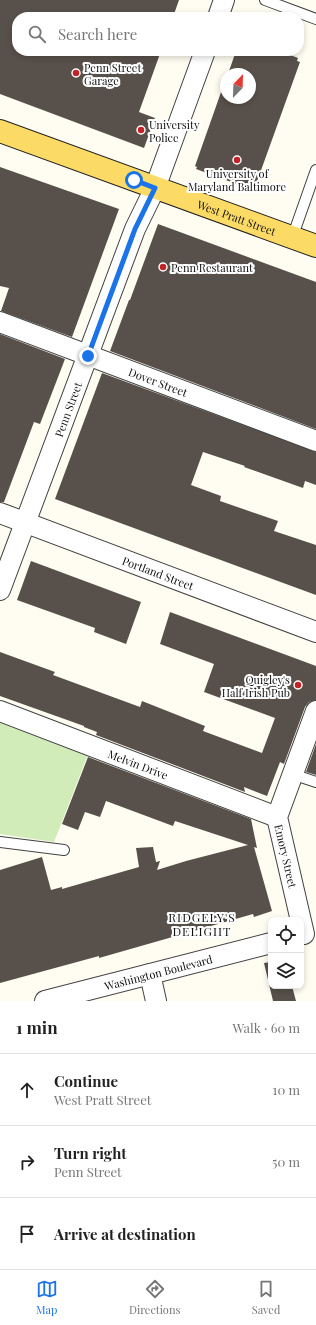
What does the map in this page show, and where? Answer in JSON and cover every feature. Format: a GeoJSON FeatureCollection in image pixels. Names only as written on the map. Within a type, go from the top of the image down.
{"type":"FeatureCollection","features":[{"type":"Feature","properties":{"kind":"main road","name":"West Pratt Street"},"geometry":{"type":"LineString","coordinates":[[0,131],[316,246]]}},
{"type":"Feature","properties":{"kind":"street"},"geometry":{"type":"LineString","coordinates":[[220,12],[224,0]]}},
{"type":"Feature","properties":{"kind":"street","name":"Penn Street"},"geometry":{"type":"LineString","coordinates":[[0,590],[135,229],[155,188],[203,56]]}},
{"type":"Feature","properties":{"kind":"street","name":"Dover Street"},"geometry":{"type":"LineString","coordinates":[[0,322],[316,441]]}},
{"type":"Feature","properties":{"kind":"street","name":"Portland Street"},"geometry":{"type":"LineString","coordinates":[[0,514],[316,632]]}},
{"type":"Feature","properties":{"kind":"street","name":"Melvin Drive"},"geometry":{"type":"LineString","coordinates":[[0,711],[277,817]]}},
{"type":"Feature","properties":{"kind":"street","name":"Emory Street"},"geometry":{"type":"LineString","coordinates":[[307,934],[277,817],[316,711]]}},
{"type":"Feature","properties":{"kind":"street","name":"Washington Boulevard"},"geometry":{"type":"LineString","coordinates":[[45,1001],[268,944]]}},
{"type":"Feature","properties":{"kind":"street"},"geometry":{"type":"LineString","coordinates":[[150,974],[156,1001]]}},
{"type":"Feature","properties":{"kind":"lane"},"geometry":{"type":"LineString","coordinates":[[265,0],[297,12]]}},
{"type":"Feature","properties":{"kind":"lane"},"geometry":{"type":"LineString","coordinates":[[304,15],[316,19]]}},
{"type":"Feature","properties":{"kind":"lane"},"geometry":{"type":"LineString","coordinates":[[292,238],[316,170]]}},
{"type":"Feature","properties":{"kind":"lane"},"geometry":{"type":"LineString","coordinates":[[292,774],[316,782]]}},
{"type":"Feature","properties":{"kind":"lane"},"geometry":{"type":"LineString","coordinates":[[0,842],[64,850]]}},
{"type":"Feature","properties":{"kind":"green space"},"geometry":{"type":"Polygon","coordinates":[[[0,720],[89,752],[54,842],[0,834],[0,720]]]}},
{"type":"Feature","properties":{"kind":"building","name":"Penn Street Garage"},"geometry":{"type":"Polygon","coordinates":[[[0,0],[179,0],[175,12],[12,12],[12,56],[159,56],[139,112],[155,118],[144,148],[0,94],[0,0]]]}},
{"type":"Feature","properties":{"kind":"building"},"geometry":{"type":"Polygon","coordinates":[[[234,56],[293,56],[298,58],[297,61],[300,62],[255,187],[251,185],[250,189],[196,169],[197,167],[195,166],[220,95],[220,104],[256,104],[256,68],[230,68],[234,56]]]}},
{"type":"Feature","properties":{"kind":"building"},"geometry":{"type":"Polygon","coordinates":[[[0,167],[119,209],[72,337],[1,311],[9,288],[0,286],[0,167]]]}},
{"type":"Feature","properties":{"kind":"building"},"geometry":{"type":"Polygon","coordinates":[[[158,224],[316,282],[316,429],[110,351],[158,224]]]}},
{"type":"Feature","properties":{"kind":"building"},"geometry":{"type":"Polygon","coordinates":[[[0,334],[65,359],[40,424],[34,422],[4,502],[0,502],[0,334]]]}},
{"type":"Feature","properties":{"kind":"building"},"geometry":{"type":"Polygon","coordinates":[[[102,373],[316,452],[316,485],[305,481],[303,488],[203,452],[191,485],[221,496],[220,501],[278,521],[274,531],[316,545],[316,595],[55,499],[102,373]]]}},
{"type":"Feature","properties":{"kind":"building"},"geometry":{"type":"Polygon","coordinates":[[[31,561],[141,602],[126,644],[94,632],[95,628],[17,600],[31,561]]]}},
{"type":"Feature","properties":{"kind":"building"},"geometry":{"type":"Polygon","coordinates":[[[170,612],[316,666],[316,700],[309,702],[305,707],[284,764],[280,762],[267,796],[244,787],[245,792],[96,735],[97,732],[84,726],[0,696],[0,652],[55,672],[53,675],[140,707],[142,701],[205,726],[203,731],[262,753],[275,718],[204,692],[214,664],[160,644],[170,612]]]}},
{"type":"Feature","properties":{"kind":"building"},"geometry":{"type":"Polygon","coordinates":[[[316,744],[316,775],[306,772],[316,744]]]}},
{"type":"Feature","properties":{"kind":"building"},"geometry":{"type":"Polygon","coordinates":[[[88,757],[251,819],[257,848],[254,847],[272,911],[254,917],[253,914],[99,958],[99,956],[0,983],[0,870],[42,857],[51,890],[62,887],[62,889],[139,867],[136,848],[153,847],[156,862],[160,861],[157,870],[248,845],[175,821],[173,826],[106,801],[100,817],[85,812],[78,830],[62,824],[88,757]]]}},
{"type":"Feature","properties":{"kind":"building"},"geometry":{"type":"Polygon","coordinates":[[[268,962],[268,980],[264,963],[268,962]]]}},
{"type":"Feature","properties":{"kind":"building"},"geometry":{"type":"Polygon","coordinates":[[[270,989],[293,989],[296,1001],[273,1001],[270,989]]]}},
{"type":"Feature","properties":{"kind":"place","name":"Penn Street Garage"},"geometry":{"type":"Point","coordinates":[76,73]}},
{"type":"Feature","properties":{"kind":"place","name":"University Police"},"geometry":{"type":"Point","coordinates":[141,130]}},
{"type":"Feature","properties":{"kind":"place","name":"University of Maryland Baltimore"},"geometry":{"type":"Point","coordinates":[237,160]}},
{"type":"Feature","properties":{"kind":"place","name":"Penn Restaurant"},"geometry":{"type":"Point","coordinates":[163,267]}},
{"type":"Feature","properties":{"kind":"place","name":"Quigley's Half Irish Pub"},"geometry":{"type":"Point","coordinates":[298,685]}},
{"type":"Feature","properties":{"kind":"district","name":"RIDGELY'S DELIGHT"},"geometry":{"type":"Point","coordinates":[202,924]}},
{"type":"Feature","properties":{"kind":"route"},"geometry":{"type":"LineString","coordinates":[[88,356],[135,229],[155,188],[134,180]]}}]}
